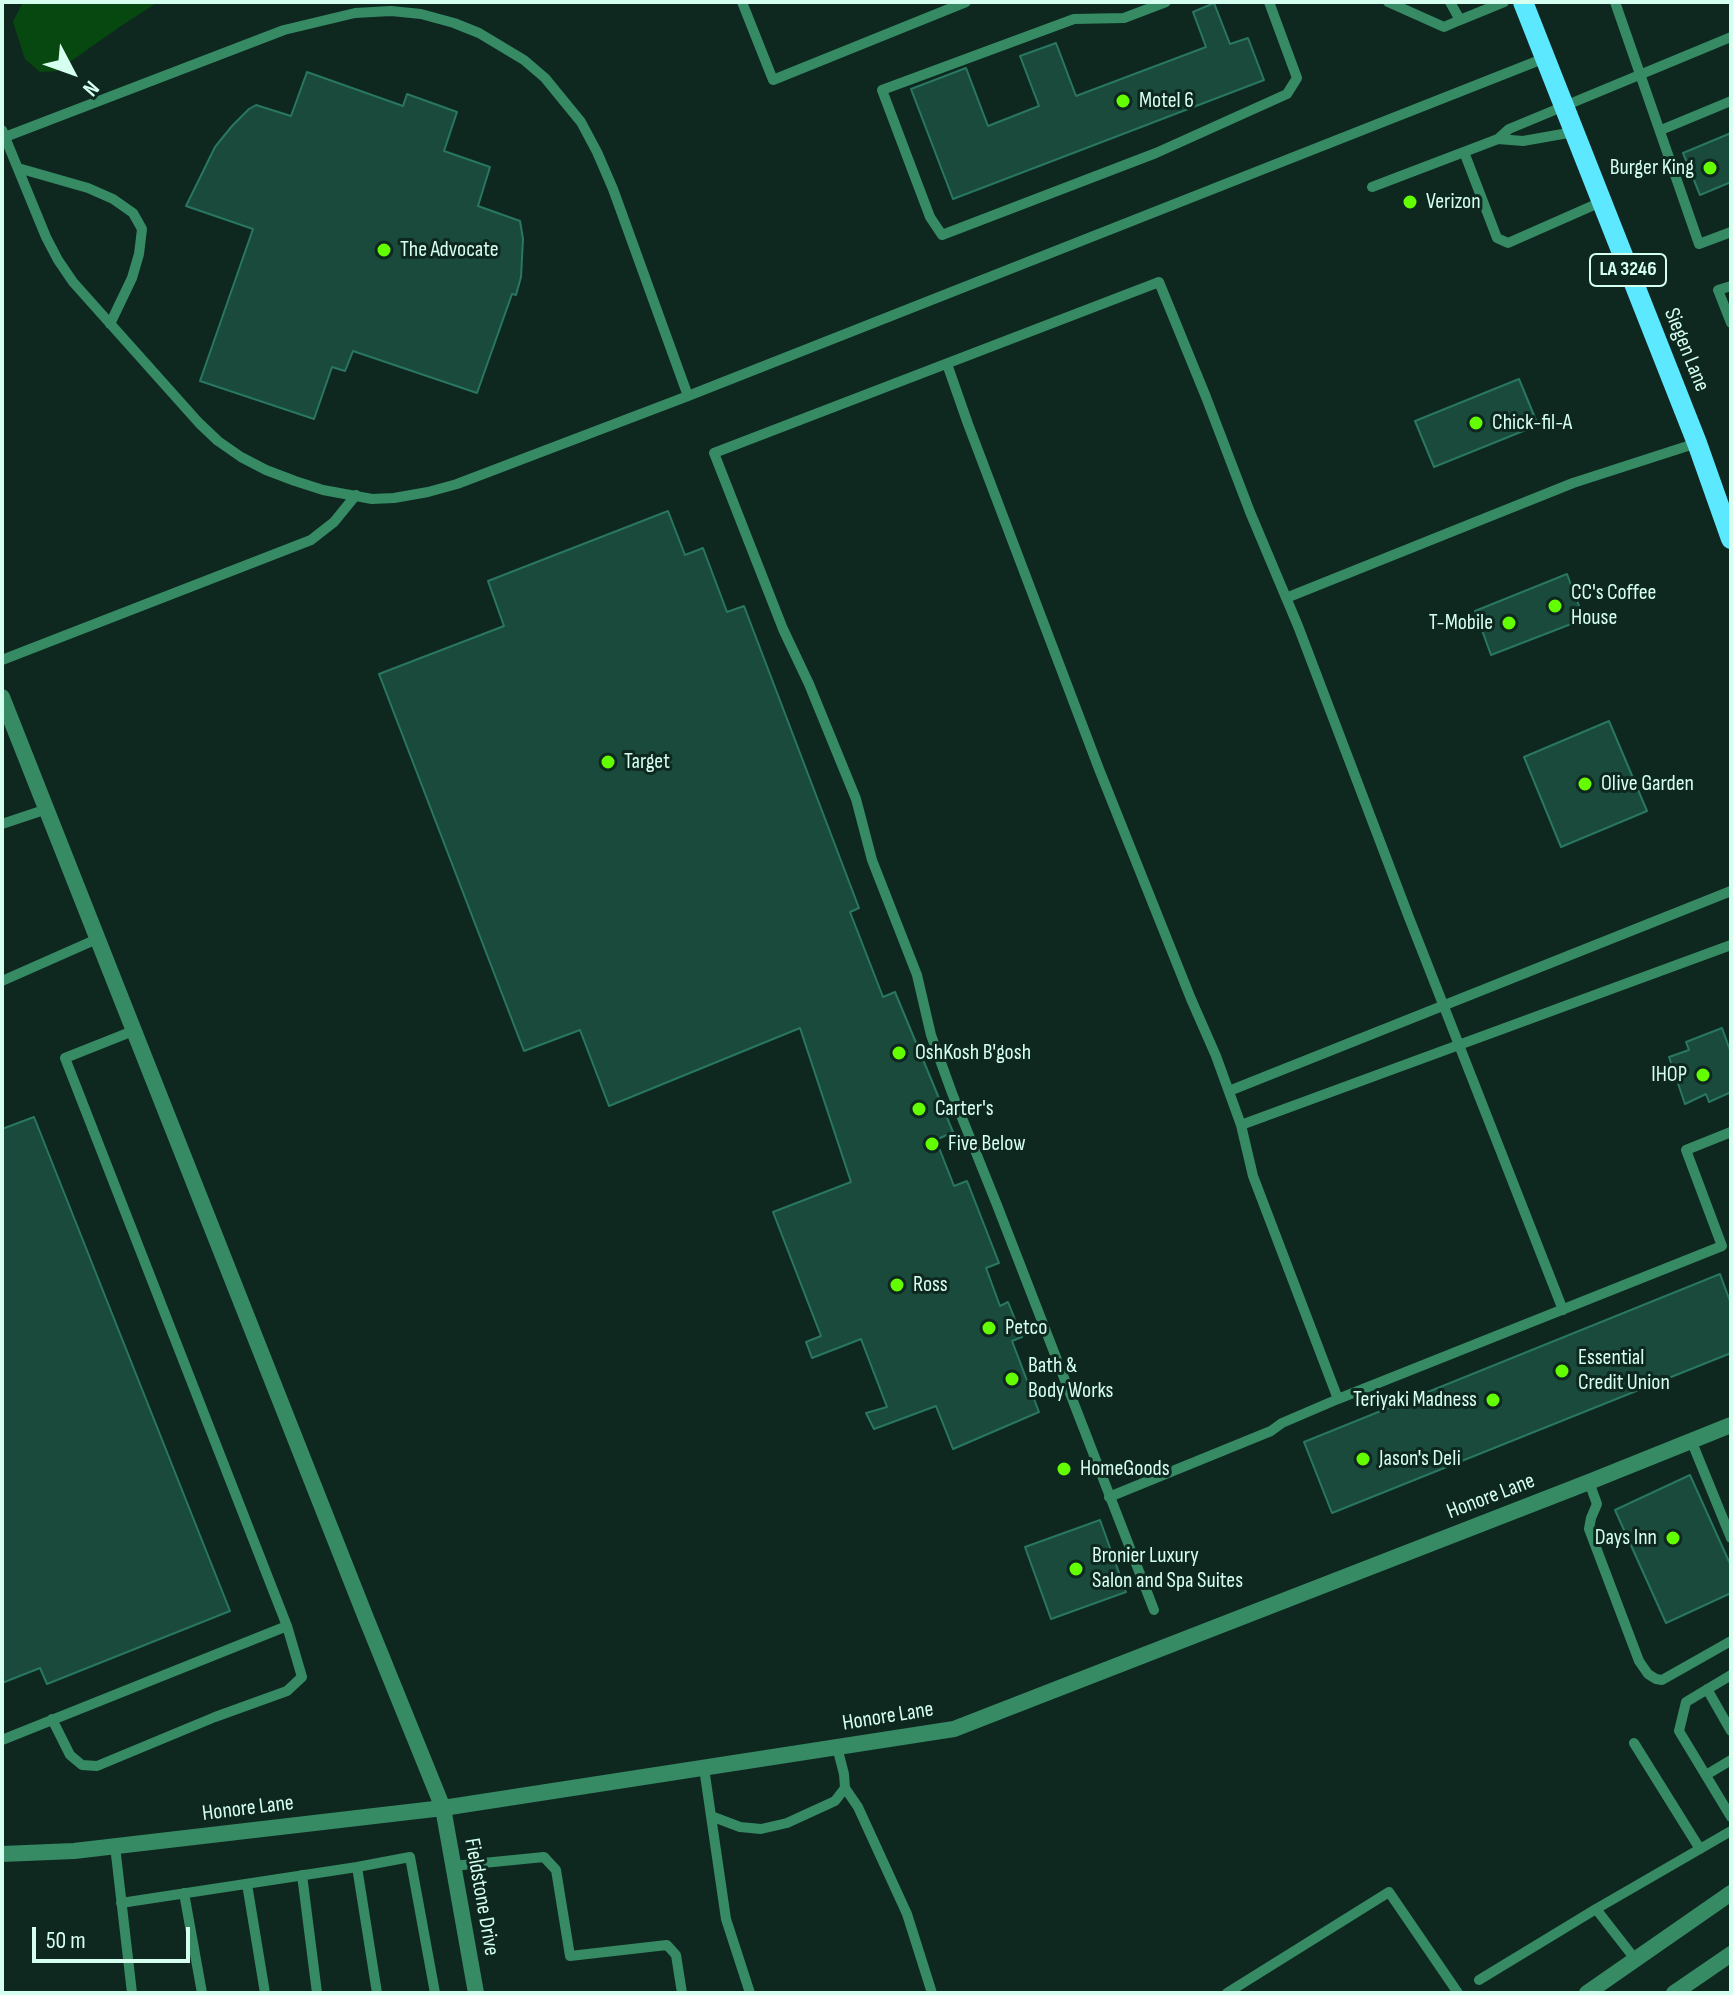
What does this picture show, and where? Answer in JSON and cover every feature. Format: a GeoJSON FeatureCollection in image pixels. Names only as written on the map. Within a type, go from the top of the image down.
{"type":"FeatureCollection","features":[{"type":"Feature","properties":{"kind":"main road","name":"Siegen Lane"},"geometry":{"type":"LineString","coordinates":[[1523,2],[1697,443],[1731,539]]}},
{"type":"Feature","properties":{"kind":"street","name":"Fieldstone Drive"},"geometry":{"type":"LineString","coordinates":[[2,697],[443,1808],[476,1993]]}},
{"type":"Feature","properties":{"kind":"street","name":"Honore Lane"},"geometry":{"type":"LineString","coordinates":[[2,1854],[74,1851],[443,1808],[954,1729],[1731,1425]]}},
{"type":"Feature","properties":{"kind":"street"},"geometry":{"type":"LineString","coordinates":[[1587,1993],[1731,1893]]}},
{"type":"Feature","properties":{"kind":"street"},"geometry":{"type":"LineString","coordinates":[[1674,1993],[1731,1954]]}},
{"type":"Feature","properties":{"kind":"lane"},"geometry":{"type":"LineString","coordinates":[[742,2],[773,80],[966,2]]}},
{"type":"Feature","properties":{"kind":"lane"},"geometry":{"type":"LineString","coordinates":[[1166,2],[1124,18],[1074,19],[882,90],[930,217],[942,235],[1156,153],[1287,94],[1297,78],[1269,2]]}},
{"type":"Feature","properties":{"kind":"lane"},"geometry":{"type":"LineString","coordinates":[[1388,2],[1409,6],[1444,27],[1504,2]]}},
{"type":"Feature","properties":{"kind":"lane"},"geometry":{"type":"LineString","coordinates":[[1450,2],[1460,20]]}},
{"type":"Feature","properties":{"kind":"lane"},"geometry":{"type":"LineString","coordinates":[[1615,2],[1699,244],[1731,232]]}},
{"type":"Feature","properties":{"kind":"lane"},"geometry":{"type":"LineString","coordinates":[[688,396],[613,189],[581,122],[545,78],[524,60],[490,39],[454,23],[421,14],[391,11],[355,13],[284,30],[3,134],[46,237],[73,282],[180,404],[218,441],[266,470],[323,490],[372,499],[394,498],[457,484],[688,396],[1545,58]]}},
{"type":"Feature","properties":{"kind":"lane"},"geometry":{"type":"LineString","coordinates":[[1372,187],[1498,139],[1509,129],[1731,37]]}},
{"type":"Feature","properties":{"kind":"lane"},"geometry":{"type":"LineString","coordinates":[[1661,130],[1731,101]]}},
{"type":"Feature","properties":{"kind":"lane"},"geometry":{"type":"LineString","coordinates":[[1498,139],[1523,141],[1574,132]]}},
{"type":"Feature","properties":{"kind":"lane"},"geometry":{"type":"LineString","coordinates":[[1464,152],[1497,238],[1508,243],[1601,202]]}},
{"type":"Feature","properties":{"kind":"lane"},"geometry":{"type":"LineString","coordinates":[[18,168],[88,188],[113,199],[133,213],[142,229],[139,254],[132,278],[110,324]]}},
{"type":"Feature","properties":{"kind":"lane"},"geometry":{"type":"LineString","coordinates":[[1154,1610],[952,1093],[931,1035],[917,975],[872,860],[856,799],[783,629],[714,453],[1159,282],[1286,598],[1563,1310]]}},
{"type":"Feature","properties":{"kind":"lane"},"geometry":{"type":"LineString","coordinates":[[1731,286],[1718,290],[1731,323]]}},
{"type":"Feature","properties":{"kind":"lane"},"geometry":{"type":"LineString","coordinates":[[947,364],[1099,769],[1229,1091],[1253,1176],[1338,1399]]}},
{"type":"Feature","properties":{"kind":"lane"},"geometry":{"type":"LineString","coordinates":[[1286,598],[1573,483],[1697,443]]}},
{"type":"Feature","properties":{"kind":"lane"},"geometry":{"type":"LineString","coordinates":[[2,660],[311,540],[334,522],[356,495]]}},
{"type":"Feature","properties":{"kind":"lane"},"geometry":{"type":"LineString","coordinates":[[2,824],[47,809]]}},
{"type":"Feature","properties":{"kind":"lane"},"geometry":{"type":"LineString","coordinates":[[1229,1091],[1731,891]]}},
{"type":"Feature","properties":{"kind":"lane"},"geometry":{"type":"LineString","coordinates":[[2,981],[97,939]]}},
{"type":"Feature","properties":{"kind":"lane"},"geometry":{"type":"LineString","coordinates":[[1241,1125],[1731,945]]}},
{"type":"Feature","properties":{"kind":"lane"},"geometry":{"type":"LineString","coordinates":[[52,1719],[70,1755],[82,1765],[97,1766],[287,1691],[302,1677],[287,1626],[65,1058],[133,1031]]}},
{"type":"Feature","properties":{"kind":"lane"},"geometry":{"type":"LineString","coordinates":[[1109,1497],[1271,1431],[1282,1423],[1338,1399],[1722,1246],[1686,1150],[1731,1132]]}},
{"type":"Feature","properties":{"kind":"lane"},"geometry":{"type":"LineString","coordinates":[[1691,1440],[1731,1538]]}},
{"type":"Feature","properties":{"kind":"lane"},"geometry":{"type":"LineString","coordinates":[[1589,1482],[1597,1504],[1589,1529],[1639,1661],[1648,1674],[1662,1680],[1731,1641]]}},
{"type":"Feature","properties":{"kind":"lane"},"geometry":{"type":"LineString","coordinates":[[2,1740],[287,1626]]}},
{"type":"Feature","properties":{"kind":"lane"},"geometry":{"type":"LineString","coordinates":[[1731,1675],[1686,1702],[1679,1731],[1731,1817]]}},
{"type":"Feature","properties":{"kind":"lane"},"geometry":{"type":"LineString","coordinates":[[1707,1689],[1731,1731]]}},
{"type":"Feature","properties":{"kind":"lane"},"geometry":{"type":"LineString","coordinates":[[1634,1743],[1700,1849]]}},
{"type":"Feature","properties":{"kind":"lane"},"geometry":{"type":"LineString","coordinates":[[837,1747],[845,1788],[858,1807],[907,1914],[932,1993]]}},
{"type":"Feature","properties":{"kind":"lane"},"geometry":{"type":"LineString","coordinates":[[1706,1775],[1731,1760]]}},
{"type":"Feature","properties":{"kind":"lane"},"geometry":{"type":"LineString","coordinates":[[704,1768],[726,1919],[750,1993]]}},
{"type":"Feature","properties":{"kind":"lane"},"geometry":{"type":"LineString","coordinates":[[711,1816],[740,1827],[761,1829],[787,1823],[835,1801],[845,1788]]}},
{"type":"Feature","properties":{"kind":"lane"},"geometry":{"type":"LineString","coordinates":[[1479,1980],[1731,1831]]}},
{"type":"Feature","properties":{"kind":"lane"},"geometry":{"type":"LineString","coordinates":[[115,1846],[132,1993]]}},
{"type":"Feature","properties":{"kind":"lane"},"geometry":{"type":"LineString","coordinates":[[121,1903],[410,1857],[435,1993]]}},
{"type":"Feature","properties":{"kind":"lane"},"geometry":{"type":"LineString","coordinates":[[453,1866],[544,1857],[556,1870],[570,1956],[667,1945],[676,1955],[682,1993]]}},
{"type":"Feature","properties":{"kind":"lane"},"geometry":{"type":"LineString","coordinates":[[357,1867],[377,1993]]}},
{"type":"Feature","properties":{"kind":"lane"},"geometry":{"type":"LineString","coordinates":[[302,1875],[317,1993]]}},
{"type":"Feature","properties":{"kind":"lane"},"geometry":{"type":"LineString","coordinates":[[247,1884],[265,1993]]}},
{"type":"Feature","properties":{"kind":"lane"},"geometry":{"type":"LineString","coordinates":[[1227,1993],[1389,1892],[1458,1993]]}},
{"type":"Feature","properties":{"kind":"lane"},"geometry":{"type":"LineString","coordinates":[[184,1893],[202,1993]]}},
{"type":"Feature","properties":{"kind":"lane"},"geometry":{"type":"LineString","coordinates":[[1596,1909],[1635,1959]]}},
{"type":"Feature","properties":{"kind":"shaded area"},"geometry":{"type":"Polygon","coordinates":[[[23,2],[158,2],[57,71],[40,72],[25,59],[13,22],[23,2]]]}},
{"type":"Feature","properties":{"kind":"building","name":"Motel 6"},"geometry":{"type":"Polygon","coordinates":[[[1214,3],[1230,44],[1248,38],[1264,80],[953,199],[911,89],[966,68],[988,126],[1039,106],[1020,56],[1056,43],[1076,96],[1206,47],[1193,12],[1214,3]]]}},
{"type":"Feature","properties":{"kind":"building","name":"The Advocate"},"geometry":{"type":"Polygon","coordinates":[[[307,72],[403,106],[407,94],[457,112],[444,151],[490,167],[478,206],[520,221],[523,239],[521,277],[477,393],[353,351],[345,371],[332,367],[314,419],[200,381],[253,229],[186,206],[215,147],[232,126],[256,105],[291,116],[307,72]]]}},
{"type":"Feature","properties":{"kind":"building","name":"Burger King"},"geometry":{"type":"Polygon","coordinates":[[[1731,133],[1731,182],[1700,195],[1683,153],[1731,133]]]}},
{"type":"Feature","properties":{"kind":"building","name":"Chick-fil-A"},"geometry":{"type":"Polygon","coordinates":[[[1519,379],[1538,425],[1434,467],[1415,421],[1519,379]]]}},
{"type":"Feature","properties":{"kind":"building","name":"Target"},"geometry":{"type":"Polygon","coordinates":[[[668,511],[685,555],[703,548],[727,612],[744,606],[859,908],[850,912],[883,997],[895,992],[953,1132],[936,1140],[954,1186],[967,1181],[999,1263],[986,1268],[1000,1306],[1008,1302],[1022,1337],[1012,1341],[1039,1412],[953,1449],[936,1406],[874,1429],[866,1413],[887,1407],[861,1339],[812,1358],[806,1342],[821,1336],[773,1212],[851,1182],[800,1028],[609,1106],[580,1030],[524,1051],[379,674],[504,626],[488,581],[668,511]]]}},
{"type":"Feature","properties":{"kind":"building"},"geometry":{"type":"Polygon","coordinates":[[[1567,574],[1584,619],[1491,655],[1475,611],[1567,574]]]}},
{"type":"Feature","properties":{"kind":"building","name":"Olive Garden"},"geometry":{"type":"Polygon","coordinates":[[[1609,721],[1647,811],[1561,847],[1524,757],[1609,721]]]}},
{"type":"Feature","properties":{"kind":"building","name":"IHOP"},"geometry":{"type":"Polygon","coordinates":[[[1722,1028],[1731,1053],[1731,1092],[1709,1102],[1706,1094],[1685,1104],[1669,1057],[1689,1050],[1686,1042],[1722,1028]]]}},
{"type":"Feature","properties":{"kind":"building"},"geometry":{"type":"Polygon","coordinates":[[[34,1117],[230,1611],[47,1684],[40,1668],[2,1683],[2,1129],[34,1117]]]}},
{"type":"Feature","properties":{"kind":"building"},"geometry":{"type":"Polygon","coordinates":[[[1720,1274],[1731,1304],[1731,1353],[1332,1513],[1304,1442],[1720,1274]]]}},
{"type":"Feature","properties":{"kind":"building","name":"Days Inn"},"geometry":{"type":"Polygon","coordinates":[[[1690,1475],[1731,1566],[1731,1593],[1666,1623],[1615,1510],[1690,1475]]]}},
{"type":"Feature","properties":{"kind":"building","name":"Bronier Luxury Salon and Spa Suites"},"geometry":{"type":"Polygon","coordinates":[[[1100,1520],[1126,1592],[1051,1619],[1025,1547],[1100,1520]]]}},
{"type":"Feature","properties":{"kind":"place","name":"Motel 6"},"geometry":{"type":"Point","coordinates":[1123,101]}},
{"type":"Feature","properties":{"kind":"place","name":"Burger King"},"geometry":{"type":"Point","coordinates":[1710,168]}},
{"type":"Feature","properties":{"kind":"place","name":"Verizon"},"geometry":{"type":"Point","coordinates":[1410,202]}},
{"type":"Feature","properties":{"kind":"place","name":"The Advocate"},"geometry":{"type":"Point","coordinates":[384,250]}},
{"type":"Feature","properties":{"kind":"place","name":"Chick-fil-A"},"geometry":{"type":"Point","coordinates":[1476,423]}},
{"type":"Feature","properties":{"kind":"place","name":"CC's Coffee House"},"geometry":{"type":"Point","coordinates":[1555,606]}},
{"type":"Feature","properties":{"kind":"place","name":"T-Mobile"},"geometry":{"type":"Point","coordinates":[1509,623]}},
{"type":"Feature","properties":{"kind":"place","name":"Target"},"geometry":{"type":"Point","coordinates":[608,762]}},
{"type":"Feature","properties":{"kind":"place","name":"Olive Garden"},"geometry":{"type":"Point","coordinates":[1585,784]}},
{"type":"Feature","properties":{"kind":"place","name":"OshKosh B'gosh"},"geometry":{"type":"Point","coordinates":[899,1053]}},
{"type":"Feature","properties":{"kind":"place","name":"IHOP"},"geometry":{"type":"Point","coordinates":[1703,1075]}},
{"type":"Feature","properties":{"kind":"place","name":"Carter's"},"geometry":{"type":"Point","coordinates":[919,1109]}},
{"type":"Feature","properties":{"kind":"place","name":"Five Below"},"geometry":{"type":"Point","coordinates":[932,1144]}},
{"type":"Feature","properties":{"kind":"place","name":"Ross"},"geometry":{"type":"Point","coordinates":[897,1285]}},
{"type":"Feature","properties":{"kind":"place","name":"Petco"},"geometry":{"type":"Point","coordinates":[989,1328]}},
{"type":"Feature","properties":{"kind":"place","name":"Essential Credit Union"},"geometry":{"type":"Point","coordinates":[1562,1371]}},
{"type":"Feature","properties":{"kind":"place","name":"Bath & Body Works"},"geometry":{"type":"Point","coordinates":[1012,1379]}},
{"type":"Feature","properties":{"kind":"place","name":"Teriyaki Madness"},"geometry":{"type":"Point","coordinates":[1493,1400]}},
{"type":"Feature","properties":{"kind":"place","name":"Jason's Deli"},"geometry":{"type":"Point","coordinates":[1363,1459]}},
{"type":"Feature","properties":{"kind":"place","name":"HomeGoods"},"geometry":{"type":"Point","coordinates":[1064,1469]}},
{"type":"Feature","properties":{"kind":"place","name":"Days Inn"},"geometry":{"type":"Point","coordinates":[1673,1538]}},
{"type":"Feature","properties":{"kind":"place","name":"Bronier Luxury Salon and Spa Suites"},"geometry":{"type":"Point","coordinates":[1076,1569]}}]}
